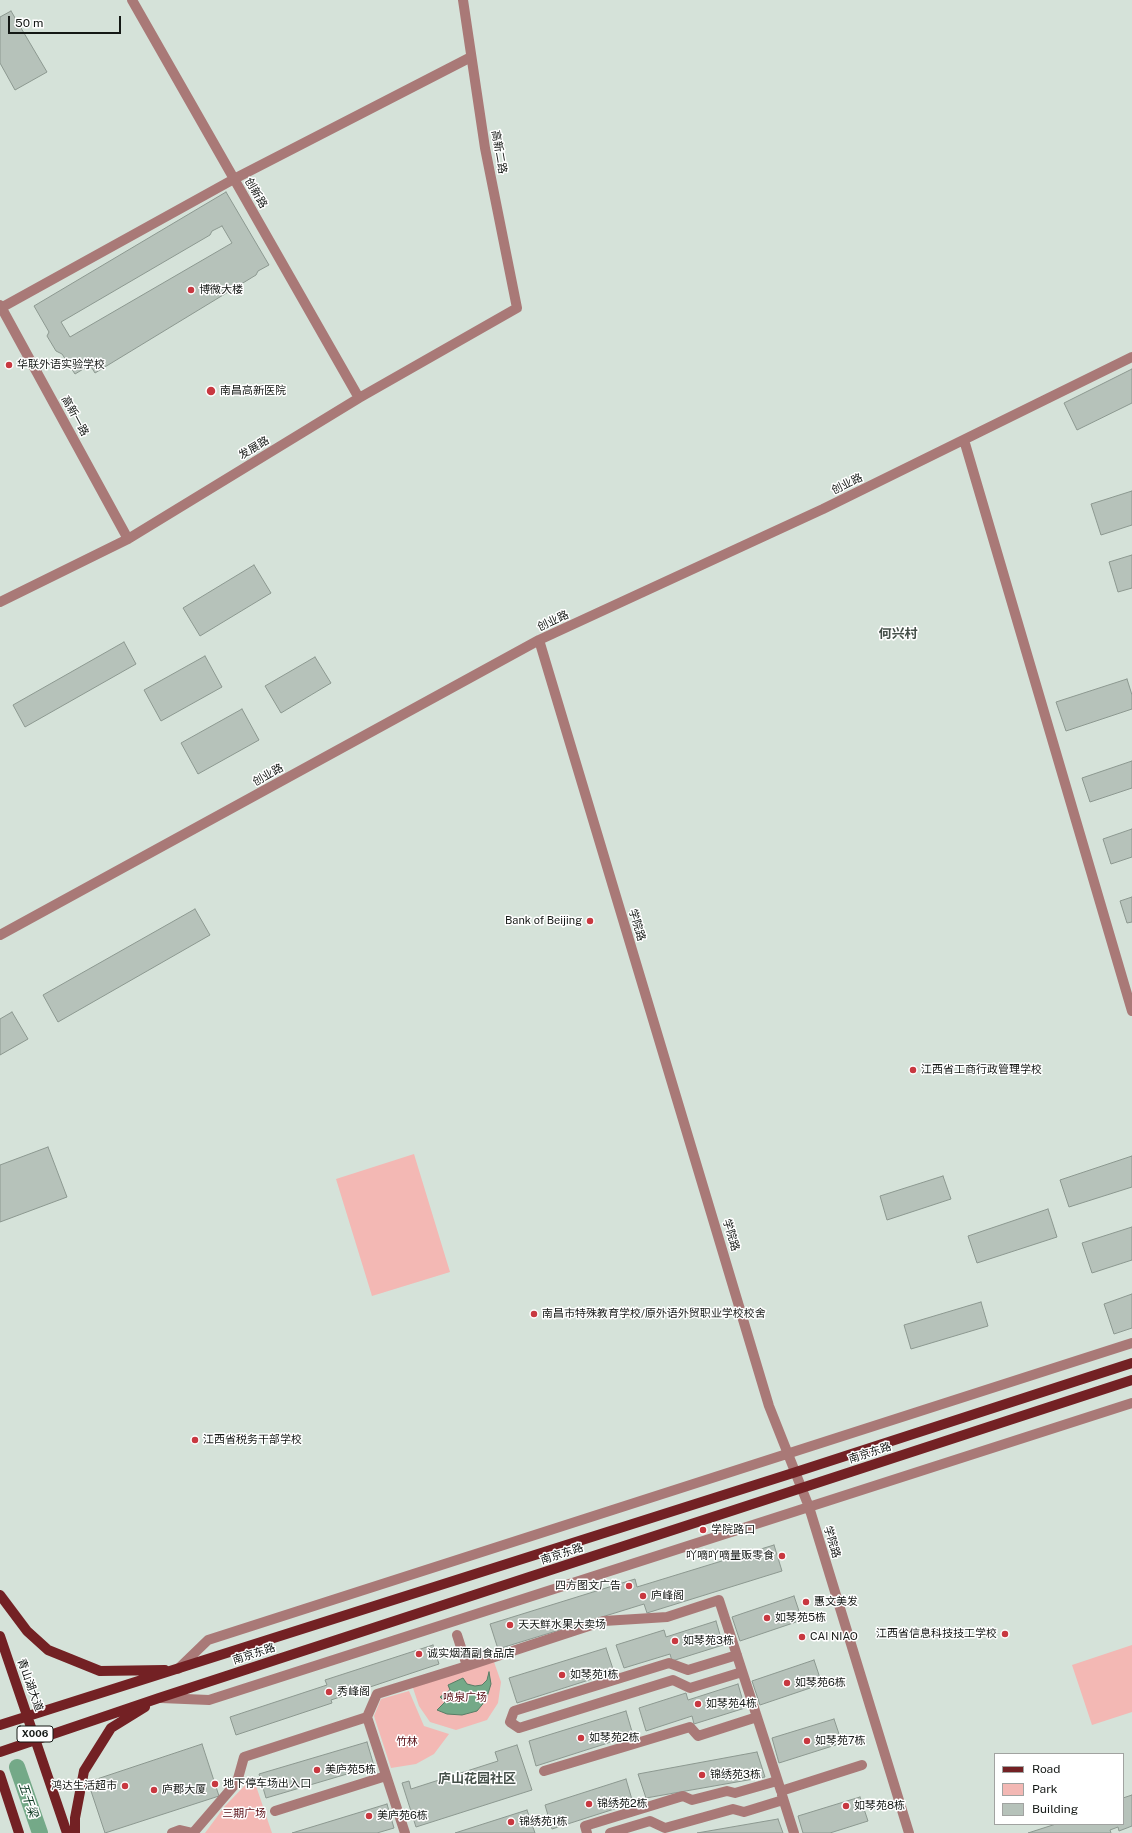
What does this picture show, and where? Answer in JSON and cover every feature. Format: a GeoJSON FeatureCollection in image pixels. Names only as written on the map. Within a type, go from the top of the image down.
{"type":"FeatureCollection","features":[{"type":"Feature","properties":{"kind":"main road","name":"南京东路"},"geometry":{"type":"LineString","coordinates":[[0,1725],[177,1670],[1132,1363]]}},
{"type":"Feature","properties":{"kind":"main road","name":"南京东路"},"geometry":{"type":"LineString","coordinates":[[0,1752],[159,1698],[1132,1380]]}},
{"type":"Feature","properties":{"kind":"main road"},"geometry":{"type":"LineString","coordinates":[[0,1595],[26,1630],[48,1650],[100,1671],[177,1670]]}},
{"type":"Feature","properties":{"kind":"main road","name":"青山湖大道"},"geometry":{"type":"LineString","coordinates":[[0,1636],[29,1717],[67,1833]]}},
{"type":"Feature","properties":{"kind":"main road"},"geometry":{"type":"LineString","coordinates":[[75,1833],[75,1818],[84,1771],[111,1728],[159,1698]]}},
{"type":"Feature","properties":{"kind":"main road"},"geometry":{"type":"LineString","coordinates":[[0,1775],[19,1833]]}},
{"type":"Feature","properties":{"kind":"street","name":"创新路"},"geometry":{"type":"LineString","coordinates":[[132,0],[359,398]]}},
{"type":"Feature","properties":{"kind":"street","name":"高新二路"},"geometry":{"type":"LineString","coordinates":[[463,0],[485,148],[517,308]]}},
{"type":"Feature","properties":{"kind":"street"},"geometry":{"type":"LineString","coordinates":[[1,306],[234,179],[471,57]]}},
{"type":"Feature","properties":{"kind":"street","name":"高新一路"},"geometry":{"type":"LineString","coordinates":[[1,306],[128,539]]}},
{"type":"Feature","properties":{"kind":"street","name":"发展路"},"geometry":{"type":"LineString","coordinates":[[0,602],[128,539],[359,398],[517,308]]}},
{"type":"Feature","properties":{"kind":"street","name":"创业路"},"geometry":{"type":"LineString","coordinates":[[0,935],[539,640],[823,509],[1132,357]]}},
{"type":"Feature","properties":{"kind":"street"},"geometry":{"type":"LineString","coordinates":[[964,440],[1132,1011]]}},
{"type":"Feature","properties":{"kind":"street","name":"学院路"},"geometry":{"type":"LineString","coordinates":[[539,640],[769,1406],[809,1507],[909,1833]]}},
{"type":"Feature","properties":{"kind":"street"},"geometry":{"type":"LineString","coordinates":[[177,1670],[208,1640],[1132,1343]]}},
{"type":"Feature","properties":{"kind":"street"},"geometry":{"type":"LineString","coordinates":[[159,1698],[209,1700],[1132,1403]]}},
{"type":"Feature","properties":{"kind":"street"},"geometry":{"type":"LineString","coordinates":[[405,1833],[367,1717],[377,1694],[604,1621],[667,1617],[719,1600],[794,1833]]}},
{"type":"Feature","properties":{"kind":"street"},"geometry":{"type":"LineString","coordinates":[[457,1635],[467,1666]]}},
{"type":"Feature","properties":{"kind":"street"},"geometry":{"type":"LineString","coordinates":[[737,1655],[688,1670],[670,1663],[514,1711],[510,1722],[519,1728],[673,1680],[690,1688],[742,1672]]}},
{"type":"Feature","properties":{"kind":"street"},"geometry":{"type":"LineString","coordinates":[[172,1833],[180,1830],[193,1833],[237,1782],[244,1757],[367,1717]]}},
{"type":"Feature","properties":{"kind":"street"},"geometry":{"type":"LineString","coordinates":[[544,1771],[690,1727],[698,1736],[757,1718]]}},
{"type":"Feature","properties":{"kind":"street"},"geometry":{"type":"LineString","coordinates":[[610,1833],[650,1821],[665,1828],[733,1809],[744,1812],[780,1791],[862,1765]]}},
{"type":"Feature","properties":{"kind":"street"},"geometry":{"type":"LineString","coordinates":[[275,1811],[386,1776]]}},
{"type":"Feature","properties":{"kind":"street"},"geometry":{"type":"LineString","coordinates":[[587,1833],[585,1826],[683,1796],[692,1800],[727,1790],[735,1793],[780,1791]]}},
{"type":"Feature","properties":{"kind":"green space"},"geometry":{"type":"Polygon","coordinates":[[[414,1154],[450,1272],[372,1296],[336,1179],[414,1154]]]}},
{"type":"Feature","properties":{"kind":"green space"},"geometry":{"type":"Polygon","coordinates":[[[1132,1645],[1132,1712],[1092,1725],[1072,1665],[1132,1645]]]}},
{"type":"Feature","properties":{"kind":"green space","name":"喷泉广场"},"geometry":{"type":"Polygon","coordinates":[[[493,1659],[501,1682],[498,1703],[487,1720],[456,1730],[430,1722],[419,1706],[412,1685],[493,1659]]]}},
{"type":"Feature","properties":{"kind":"green space","name":"竹林"},"geometry":{"type":"Polygon","coordinates":[[[409,1691],[424,1726],[449,1734],[434,1754],[416,1764],[391,1768],[374,1716],[381,1699],[409,1691]]]}},
{"type":"Feature","properties":{"kind":"green space","name":"三期广场"},"geometry":{"type":"Polygon","coordinates":[[[253,1777],[272,1833],[205,1833],[225,1806],[253,1777]]]}},
{"type":"Feature","properties":{"kind":"shaded area"},"geometry":{"type":"Polygon","coordinates":[[[489,1672],[491,1684],[486,1700],[477,1711],[462,1715],[447,1714],[437,1710],[445,1702],[440,1697],[450,1690],[448,1685],[463,1678],[467,1684],[475,1686],[482,1685],[487,1680],[489,1672]]]}},
{"type":"Feature","properties":{"kind":"building"},"geometry":{"type":"Polygon","coordinates":[[[11,11],[47,72],[15,90],[0,63],[0,17],[11,11]]]}},
{"type":"Feature","properties":{"kind":"building","name":"博微大楼"},"geometry":{"type":"Polygon","coordinates":[[[226,192],[269,265],[258,271],[256,275],[95,373],[90,365],[75,374],[62,354],[56,351],[47,336],[49,332],[34,306],[226,192]],[[222,226],[212,231],[210,235],[61,322],[70,337],[232,243],[222,226]]]}},
{"type":"Feature","properties":{"kind":"building"},"geometry":{"type":"Polygon","coordinates":[[[1132,369],[1132,403],[1077,430],[1064,403],[1132,369]]]}},
{"type":"Feature","properties":{"kind":"building"},"geometry":{"type":"Polygon","coordinates":[[[1132,491],[1132,525],[1101,535],[1091,504],[1132,491]]]}},
{"type":"Feature","properties":{"kind":"building"},"geometry":{"type":"Polygon","coordinates":[[[1132,555],[1132,588],[1118,592],[1109,562],[1132,555]]]}},
{"type":"Feature","properties":{"kind":"building"},"geometry":{"type":"Polygon","coordinates":[[[254,565],[271,593],[200,636],[183,608],[254,565]]]}},
{"type":"Feature","properties":{"kind":"building"},"geometry":{"type":"Polygon","coordinates":[[[124,642],[136,664],[25,727],[13,705],[124,642]]]}},
{"type":"Feature","properties":{"kind":"building"},"geometry":{"type":"Polygon","coordinates":[[[205,656],[222,687],[161,721],[144,690],[205,656]]]}},
{"type":"Feature","properties":{"kind":"building"},"geometry":{"type":"Polygon","coordinates":[[[315,657],[331,683],[281,713],[265,686],[315,657]]]}},
{"type":"Feature","properties":{"kind":"building"},"geometry":{"type":"Polygon","coordinates":[[[1127,679],[1132,695],[1132,709],[1066,731],[1056,702],[1127,679]]]}},
{"type":"Feature","properties":{"kind":"building"},"geometry":{"type":"Polygon","coordinates":[[[242,709],[259,740],[198,774],[181,743],[242,709]]]}},
{"type":"Feature","properties":{"kind":"building"},"geometry":{"type":"Polygon","coordinates":[[[1132,761],[1132,788],[1090,802],[1082,778],[1132,761]]]}},
{"type":"Feature","properties":{"kind":"building"},"geometry":{"type":"Polygon","coordinates":[[[1132,829],[1132,857],[1111,864],[1103,839],[1132,829]]]}},
{"type":"Feature","properties":{"kind":"building"},"geometry":{"type":"Polygon","coordinates":[[[1132,897],[1132,922],[1127,923],[1120,901],[1132,897]]]}},
{"type":"Feature","properties":{"kind":"building"},"geometry":{"type":"Polygon","coordinates":[[[195,909],[210,935],[58,1022],[43,995],[195,909]]]}},
{"type":"Feature","properties":{"kind":"building"},"geometry":{"type":"Polygon","coordinates":[[[12,1012],[28,1039],[0,1055],[0,1019],[12,1012]]]}},
{"type":"Feature","properties":{"kind":"building"},"geometry":{"type":"Polygon","coordinates":[[[48,1147],[67,1197],[0,1222],[0,1165],[48,1147]]]}},
{"type":"Feature","properties":{"kind":"building"},"geometry":{"type":"Polygon","coordinates":[[[1132,1156],[1132,1187],[1069,1207],[1060,1180],[1132,1156]]]}},
{"type":"Feature","properties":{"kind":"building"},"geometry":{"type":"Polygon","coordinates":[[[943,1176],[951,1199],[887,1220],[880,1196],[943,1176]]]}},
{"type":"Feature","properties":{"kind":"building"},"geometry":{"type":"Polygon","coordinates":[[[1048,1209],[1057,1237],[977,1263],[968,1236],[1048,1209]]]}},
{"type":"Feature","properties":{"kind":"building"},"geometry":{"type":"Polygon","coordinates":[[[1132,1227],[1132,1260],[1092,1273],[1082,1243],[1132,1227]]]}},
{"type":"Feature","properties":{"kind":"building"},"geometry":{"type":"Polygon","coordinates":[[[1132,1294],[1132,1328],[1114,1334],[1104,1304],[1132,1294]]]}},
{"type":"Feature","properties":{"kind":"building"},"geometry":{"type":"Polygon","coordinates":[[[981,1302],[988,1326],[911,1349],[904,1325],[981,1302]]]}},
{"type":"Feature","properties":{"kind":"building","name":"庐峰阁"},"geometry":{"type":"Polygon","coordinates":[[[774,1545],[782,1571],[647,1613],[644,1604],[498,1649],[490,1624],[635,1579],[637,1587],[774,1545]]]}},
{"type":"Feature","properties":{"kind":"building","name":"如琴苑5栋"},"geometry":{"type":"Polygon","coordinates":[[[794,1596],[802,1620],[740,1641],[732,1617],[794,1596]]]}},
{"type":"Feature","properties":{"kind":"building","name":"如琴苑3栋"},"geometry":{"type":"Polygon","coordinates":[[[716,1621],[723,1645],[672,1661],[670,1654],[624,1668],[616,1645],[664,1630],[666,1637],[716,1621]]]}},
{"type":"Feature","properties":{"kind":"building","name":"秀峰阁"},"geometry":{"type":"Polygon","coordinates":[[[433,1645],[439,1664],[331,1700],[332,1703],[236,1735],[230,1717],[327,1685],[325,1680],[433,1645]]]}},
{"type":"Feature","properties":{"kind":"building","name":"如琴苑1栋"},"geometry":{"type":"Polygon","coordinates":[[[606,1648],[614,1672],[517,1703],[509,1678],[606,1648]]]}},
{"type":"Feature","properties":{"kind":"building","name":"如琴苑6栋"},"geometry":{"type":"Polygon","coordinates":[[[814,1660],[822,1684],[760,1705],[752,1681],[814,1660]]]}},
{"type":"Feature","properties":{"kind":"building","name":"如琴苑4栋"},"geometry":{"type":"Polygon","coordinates":[[[738,1684],[745,1708],[694,1724],[692,1716],[646,1731],[639,1708],[686,1693],[688,1700],[738,1684]]]}},
{"type":"Feature","properties":{"kind":"building","name":"如琴苑2栋"},"geometry":{"type":"Polygon","coordinates":[[[626,1711],[633,1735],[536,1766],[529,1741],[626,1711]]]}},
{"type":"Feature","properties":{"kind":"building","name":"如琴苑7栋"},"geometry":{"type":"Polygon","coordinates":[[[834,1719],[842,1743],[779,1763],[772,1738],[834,1719]]]}},
{"type":"Feature","properties":{"kind":"building","name":"美庐苑5栋"},"geometry":{"type":"Polygon","coordinates":[[[367,1742],[374,1766],[266,1798],[259,1774],[367,1742]]]}},
{"type":"Feature","properties":{"kind":"building","name":"庐郡大厦"},"geometry":{"type":"Polygon","coordinates":[[[202,1744],[219,1796],[105,1833],[88,1782],[202,1744]]]}},
{"type":"Feature","properties":{"kind":"building"},"geometry":{"type":"Polygon","coordinates":[[[517,1745],[532,1790],[416,1827],[402,1783],[409,1781],[411,1789],[498,1761],[495,1752],[517,1745]]]}},
{"type":"Feature","properties":{"kind":"building","name":"锦绣苑3栋"},"geometry":{"type":"Polygon","coordinates":[[[757,1752],[765,1777],[646,1798],[638,1774],[757,1752]]]}},
{"type":"Feature","properties":{"kind":"building","name":"锦绣苑2栋"},"geometry":{"type":"Polygon","coordinates":[[[626,1779],[633,1803],[552,1829],[545,1805],[626,1779]]]}},
{"type":"Feature","properties":{"kind":"building"},"geometry":{"type":"Polygon","coordinates":[[[1132,1795],[1132,1826],[1119,1831],[1118,1827],[1110,1830],[1111,1833],[1028,1833],[1053,1825],[1124,1825],[1124,1798],[1132,1795]]]}},
{"type":"Feature","properties":{"kind":"building","name":"如琴苑8栋"},"geometry":{"type":"Polygon","coordinates":[[[860,1797],[868,1821],[830,1833],[803,1833],[798,1816],[860,1797]]]}},
{"type":"Feature","properties":{"kind":"building","name":"美庐苑6栋"},"geometry":{"type":"Polygon","coordinates":[[[387,1804],[394,1828],[377,1833],[292,1833],[387,1804]]]}},
{"type":"Feature","properties":{"kind":"building","name":"锦绣苑1栋"},"geometry":{"type":"Polygon","coordinates":[[[527,1810],[535,1833],[455,1833],[527,1810]]]}},
{"type":"Feature","properties":{"kind":"building"},"geometry":{"type":"Polygon","coordinates":[[[778,1819],[783,1833],[697,1833],[778,1819]]]}},
{"type":"Feature","properties":{"kind":"waterway","name":"五干梁"},"geometry":{"type":"LineString","coordinates":[[17,1767],[40,1833]]}},
{"type":"Feature","properties":{"kind":"place","name":"博微大楼"},"geometry":{"type":"Point","coordinates":[191,290]}},
{"type":"Feature","properties":{"kind":"place","name":"华联外语实验学校"},"geometry":{"type":"Point","coordinates":[9,365]}},
{"type":"Feature","properties":{"kind":"place","name":"南昌高新医院"},"geometry":{"type":"Point","coordinates":[211,391]}},
{"type":"Feature","properties":{"kind":"place","name":"Bank of Beijing"},"geometry":{"type":"Point","coordinates":[590,921]}},
{"type":"Feature","properties":{"kind":"place","name":"江西省工商行政管理学校"},"geometry":{"type":"Point","coordinates":[913,1070]}},
{"type":"Feature","properties":{"kind":"place","name":"南昌市特殊教育学校/原外语外贸职业学校校舍"},"geometry":{"type":"Point","coordinates":[534,1314]}},
{"type":"Feature","properties":{"kind":"place","name":"江西省税务干部学校"},"geometry":{"type":"Point","coordinates":[195,1440]}},
{"type":"Feature","properties":{"kind":"place","name":"学院路口"},"geometry":{"type":"Point","coordinates":[703,1530]}},
{"type":"Feature","properties":{"kind":"place","name":"吖嘀吖嘀量贩零食"},"geometry":{"type":"Point","coordinates":[782,1556]}},
{"type":"Feature","properties":{"kind":"place","name":"四方图文广告"},"geometry":{"type":"Point","coordinates":[629,1586]}},
{"type":"Feature","properties":{"kind":"place","name":"庐峰阁"},"geometry":{"type":"Point","coordinates":[643,1596]}},
{"type":"Feature","properties":{"kind":"place","name":"惠文美发"},"geometry":{"type":"Point","coordinates":[806,1602]}},
{"type":"Feature","properties":{"kind":"place","name":"如琴苑5栋"},"geometry":{"type":"Point","coordinates":[767,1618]}},
{"type":"Feature","properties":{"kind":"place","name":"天天鲜水果大卖场"},"geometry":{"type":"Point","coordinates":[510,1625]}},
{"type":"Feature","properties":{"kind":"place","name":"江西省信息科技技工学校"},"geometry":{"type":"Point","coordinates":[1005,1634]}},
{"type":"Feature","properties":{"kind":"place","name":"CAI NIAO"},"geometry":{"type":"Point","coordinates":[802,1637]}},
{"type":"Feature","properties":{"kind":"place","name":"如琴苑3栋"},"geometry":{"type":"Point","coordinates":[675,1641]}},
{"type":"Feature","properties":{"kind":"place","name":"诚实烟酒副食品店"},"geometry":{"type":"Point","coordinates":[419,1654]}},
{"type":"Feature","properties":{"kind":"place","name":"如琴苑1栋"},"geometry":{"type":"Point","coordinates":[562,1675]}},
{"type":"Feature","properties":{"kind":"place","name":"如琴苑6栋"},"geometry":{"type":"Point","coordinates":[787,1683]}},
{"type":"Feature","properties":{"kind":"place","name":"秀峰阁"},"geometry":{"type":"Point","coordinates":[329,1692]}},
{"type":"Feature","properties":{"kind":"place","name":"如琴苑4栋"},"geometry":{"type":"Point","coordinates":[698,1704]}},
{"type":"Feature","properties":{"kind":"place","name":"如琴苑2栋"},"geometry":{"type":"Point","coordinates":[581,1738]}},
{"type":"Feature","properties":{"kind":"place","name":"如琴苑7栋"},"geometry":{"type":"Point","coordinates":[807,1741]}},
{"type":"Feature","properties":{"kind":"place","name":"美庐苑5栋"},"geometry":{"type":"Point","coordinates":[317,1770]}},
{"type":"Feature","properties":{"kind":"place","name":"锦绣苑3栋"},"geometry":{"type":"Point","coordinates":[702,1775]}},
{"type":"Feature","properties":{"kind":"place","name":"地下停车场出入口"},"geometry":{"type":"Point","coordinates":[215,1784]}},
{"type":"Feature","properties":{"kind":"place","name":"鸿达生活超市"},"geometry":{"type":"Point","coordinates":[125,1786]}},
{"type":"Feature","properties":{"kind":"place","name":"庐郡大厦"},"geometry":{"type":"Point","coordinates":[154,1790]}},
{"type":"Feature","properties":{"kind":"place","name":"锦绣苑2栋"},"geometry":{"type":"Point","coordinates":[589,1804]}},
{"type":"Feature","properties":{"kind":"place","name":"如琴苑8栋"},"geometry":{"type":"Point","coordinates":[846,1806]}},
{"type":"Feature","properties":{"kind":"place","name":"美庐苑6栋"},"geometry":{"type":"Point","coordinates":[369,1816]}},
{"type":"Feature","properties":{"kind":"place","name":"锦绣苑1栋"},"geometry":{"type":"Point","coordinates":[511,1822]}},
{"type":"Feature","properties":{"kind":"district","name":"何兴村"},"geometry":{"type":"Point","coordinates":[898,634]}},
{"type":"Feature","properties":{"kind":"district","name":"庐山花园社区"},"geometry":{"type":"Point","coordinates":[477,1779]}}]}
